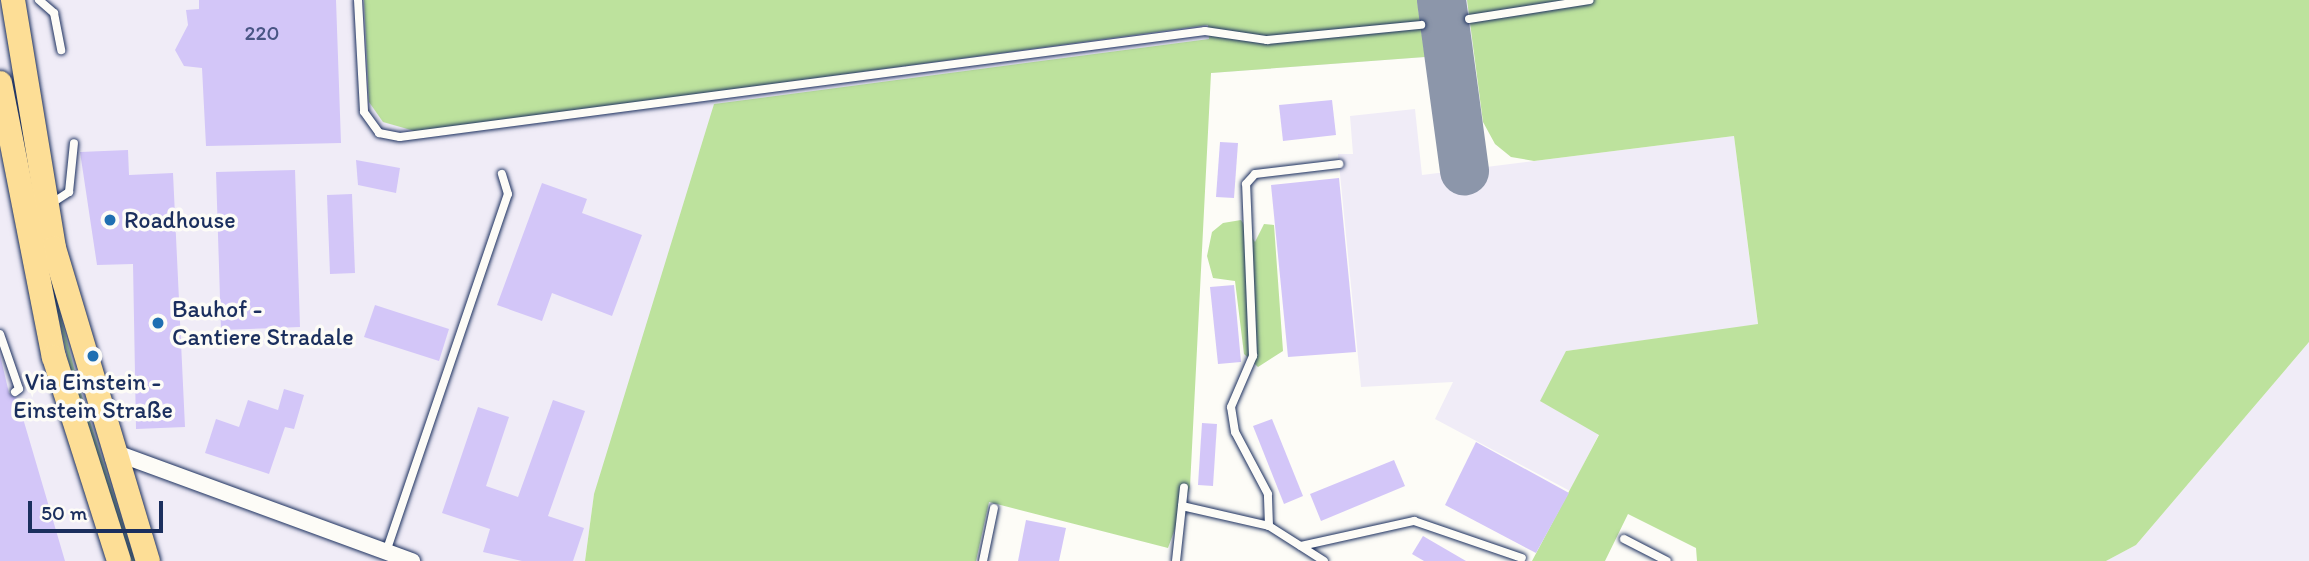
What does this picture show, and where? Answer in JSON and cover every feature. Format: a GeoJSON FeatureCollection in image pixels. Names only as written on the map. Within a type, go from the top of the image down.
{"type":"FeatureCollection","features":[{"type":"Feature","properties":{"kind":"main road"},"geometry":{"type":"LineString","coordinates":[[13,0],[47,206],[113,458],[148,561]]}},
{"type":"Feature","properties":{"kind":"main road"},"geometry":{"type":"LineString","coordinates":[[0,83],[54,357],[119,561]]}},
{"type":"Feature","properties":{"kind":"street"},"geometry":{"type":"LineString","coordinates":[[113,458],[122,456],[407,560]]}},
{"type":"Feature","properties":{"kind":"lane"},"geometry":{"type":"LineString","coordinates":[[13,0],[19,0]]}},
{"type":"Feature","properties":{"kind":"lane"},"geometry":{"type":"LineString","coordinates":[[39,0],[54,13],[61,50]]}},
{"type":"Feature","properties":{"kind":"lane"},"geometry":{"type":"LineString","coordinates":[[358,0],[364,112],[379,133],[400,137],[1205,31],[1267,40],[1421,25]]}},
{"type":"Feature","properties":{"kind":"lane"},"geometry":{"type":"LineString","coordinates":[[1469,19],[1590,0]]}},
{"type":"Feature","properties":{"kind":"lane"},"geometry":{"type":"LineString","coordinates":[[47,206],[69,192],[74,143]]}},
{"type":"Feature","properties":{"kind":"lane"},"geometry":{"type":"LineString","coordinates":[[1269,526],[1268,494],[1235,432],[1231,407],[1253,356],[1247,184],[1255,174],[1339,164]]}},
{"type":"Feature","properties":{"kind":"lane"},"geometry":{"type":"LineString","coordinates":[[386,552],[508,194],[502,174]]}},
{"type":"Feature","properties":{"kind":"lane"},"geometry":{"type":"LineString","coordinates":[[0,334],[19,388],[15,392]]}},
{"type":"Feature","properties":{"kind":"lane"},"geometry":{"type":"LineString","coordinates":[[1176,561],[1184,487]]}},
{"type":"Feature","properties":{"kind":"lane"},"geometry":{"type":"LineString","coordinates":[[1182,506],[1269,526],[1324,561]]}},
{"type":"Feature","properties":{"kind":"lane"},"geometry":{"type":"LineString","coordinates":[[983,561],[994,508]]}},
{"type":"Feature","properties":{"kind":"lane"},"geometry":{"type":"LineString","coordinates":[[1301,546],[1414,521],[1522,558]]}},
{"type":"Feature","properties":{"kind":"lane"},"geometry":{"type":"LineString","coordinates":[[1624,539],[1667,561]]}},
{"type":"Feature","properties":{"kind":"shaded area"},"geometry":{"type":"Polygon","coordinates":[[[0,0],[1797,0],[1425,57],[1211,73],[594,494],[585,561],[0,561],[0,0]]]}},
{"type":"Feature","properties":{"kind":"shaded area"},"geometry":{"type":"Polygon","coordinates":[[[1415,109],[1422,175],[1734,136],[1758,325],[1566,351],[1599,434],[1570,491],[1435,419],[1453,382],[1361,387],[1338,154],[1353,154],[1350,116],[1415,109]]]}},
{"type":"Feature","properties":{"kind":"shaded area"},"geometry":{"type":"Polygon","coordinates":[[[2309,342],[2309,561],[2106,561],[2136,545],[2309,342]]]}},
{"type":"Feature","properties":{"kind":"green space"},"geometry":{"type":"Polygon","coordinates":[[[364,0],[1417,0],[1425,57],[1211,73],[1190,487],[1168,548],[989,502],[976,561],[585,561],[594,494],[714,104],[1209,39],[1208,25],[418,132],[383,122],[369,102],[364,0]]]}},
{"type":"Feature","properties":{"kind":"green space"},"geometry":{"type":"Polygon","coordinates":[[[1467,0],[2309,0],[2309,342],[2136,545],[2106,561],[1697,561],[1696,548],[1628,514],[1605,561],[1532,561],[1599,435],[1540,401],[1566,351],[1758,324],[1734,136],[1534,161],[1511,157],[1495,144],[1483,122],[1467,0]]]}},
{"type":"Feature","properties":{"kind":"green space"},"geometry":{"type":"Polygon","coordinates":[[[1241,220],[1255,242],[1264,224],[1274,225],[1283,351],[1258,367],[1244,354],[1235,281],[1213,278],[1207,256],[1212,232],[1223,223],[1241,220]]]}},
{"type":"Feature","properties":{"kind":"green space"},"geometry":{"type":"Polygon","coordinates":[[[45,256],[79,387],[135,561],[129,561],[75,390],[45,256]]]}},
{"type":"Feature","properties":{"kind":"building"},"geometry":{"type":"Polygon","coordinates":[[[199,0],[336,0],[341,143],[206,146],[202,68],[184,66],[175,50],[188,25],[186,10],[199,9],[199,0]]]}},
{"type":"Feature","properties":{"kind":"building"},"geometry":{"type":"Polygon","coordinates":[[[1332,100],[1336,135],[1283,141],[1279,105],[1332,100]]]}},
{"type":"Feature","properties":{"kind":"building"},"geometry":{"type":"Polygon","coordinates":[[[1220,142],[1238,143],[1234,198],[1216,197],[1220,142]]]}},
{"type":"Feature","properties":{"kind":"building","name":"Bauhof - Cantiere Stradale"},"geometry":{"type":"Polygon","coordinates":[[[128,150],[129,175],[173,173],[185,427],[136,429],[133,264],[97,265],[80,152],[128,150]]]}},
{"type":"Feature","properties":{"kind":"building"},"geometry":{"type":"Polygon","coordinates":[[[356,160],[400,168],[396,193],[358,185],[356,160]]]}},
{"type":"Feature","properties":{"kind":"building"},"geometry":{"type":"Polygon","coordinates":[[[295,170],[300,327],[221,330],[216,172],[295,170]]]}},
{"type":"Feature","properties":{"kind":"building"},"geometry":{"type":"Polygon","coordinates":[[[1339,178],[1356,352],[1288,357],[1271,185],[1339,178]]]}},
{"type":"Feature","properties":{"kind":"building"},"geometry":{"type":"Polygon","coordinates":[[[542,183],[587,199],[582,213],[642,235],[612,316],[552,293],[542,321],[497,305],[542,183]]]}},
{"type":"Feature","properties":{"kind":"building"},"geometry":{"type":"Polygon","coordinates":[[[352,194],[355,273],[330,274],[327,195],[352,194]]]}},
{"type":"Feature","properties":{"kind":"building"},"geometry":{"type":"Polygon","coordinates":[[[1234,285],[1241,362],[1218,364],[1210,287],[1234,285]]]}},
{"type":"Feature","properties":{"kind":"building"},"geometry":{"type":"Polygon","coordinates":[[[375,305],[449,329],[439,361],[364,337],[375,305]]]}},
{"type":"Feature","properties":{"kind":"building"},"geometry":{"type":"Polygon","coordinates":[[[0,355],[9,393],[17,398],[65,561],[0,561],[0,355]]]}},
{"type":"Feature","properties":{"kind":"building"},"geometry":{"type":"Polygon","coordinates":[[[284,389],[304,395],[294,429],[285,427],[269,474],[205,453],[216,419],[239,427],[248,400],[278,410],[284,389]]]}},
{"type":"Feature","properties":{"kind":"building"},"geometry":{"type":"Polygon","coordinates":[[[553,400],[585,411],[548,516],[584,528],[573,561],[522,561],[483,552],[490,529],[442,513],[478,407],[509,417],[486,486],[518,497],[553,400]]]}},
{"type":"Feature","properties":{"kind":"building"},"geometry":{"type":"Polygon","coordinates":[[[1272,419],[1303,496],[1284,504],[1253,426],[1272,419]]]}},
{"type":"Feature","properties":{"kind":"building"},"geometry":{"type":"Polygon","coordinates":[[[1202,423],[1217,424],[1213,486],[1198,485],[1202,423]]]}},
{"type":"Feature","properties":{"kind":"building"},"geometry":{"type":"Polygon","coordinates":[[[1476,442],[1569,493],[1536,553],[1445,505],[1476,442]]]}},
{"type":"Feature","properties":{"kind":"building"},"geometry":{"type":"Polygon","coordinates":[[[1394,460],[1405,486],[1321,521],[1310,494],[1394,460]]]}},
{"type":"Feature","properties":{"kind":"building"},"geometry":{"type":"Polygon","coordinates":[[[1026,520],[1066,528],[1059,561],[1018,561],[1026,520]]]}},
{"type":"Feature","properties":{"kind":"building"},"geometry":{"type":"Polygon","coordinates":[[[1423,536],[1466,561],[1424,561],[1412,554],[1423,536]]]}},
{"type":"Feature","properties":{"kind":"taxiway"},"geometry":{"type":"LineString","coordinates":[[1441,0],[1464,170]]}},
{"type":"Feature","properties":{"kind":"place","name":"Roadhouse"},"geometry":{"type":"Point","coordinates":[110,220]}},
{"type":"Feature","properties":{"kind":"place","name":"Bauhof - Cantiere Stradale"},"geometry":{"type":"Point","coordinates":[158,323]}},
{"type":"Feature","properties":{"kind":"place","name":"Via Einstein - Einstein Straße"},"geometry":{"type":"Point","coordinates":[93,356]}}]}
